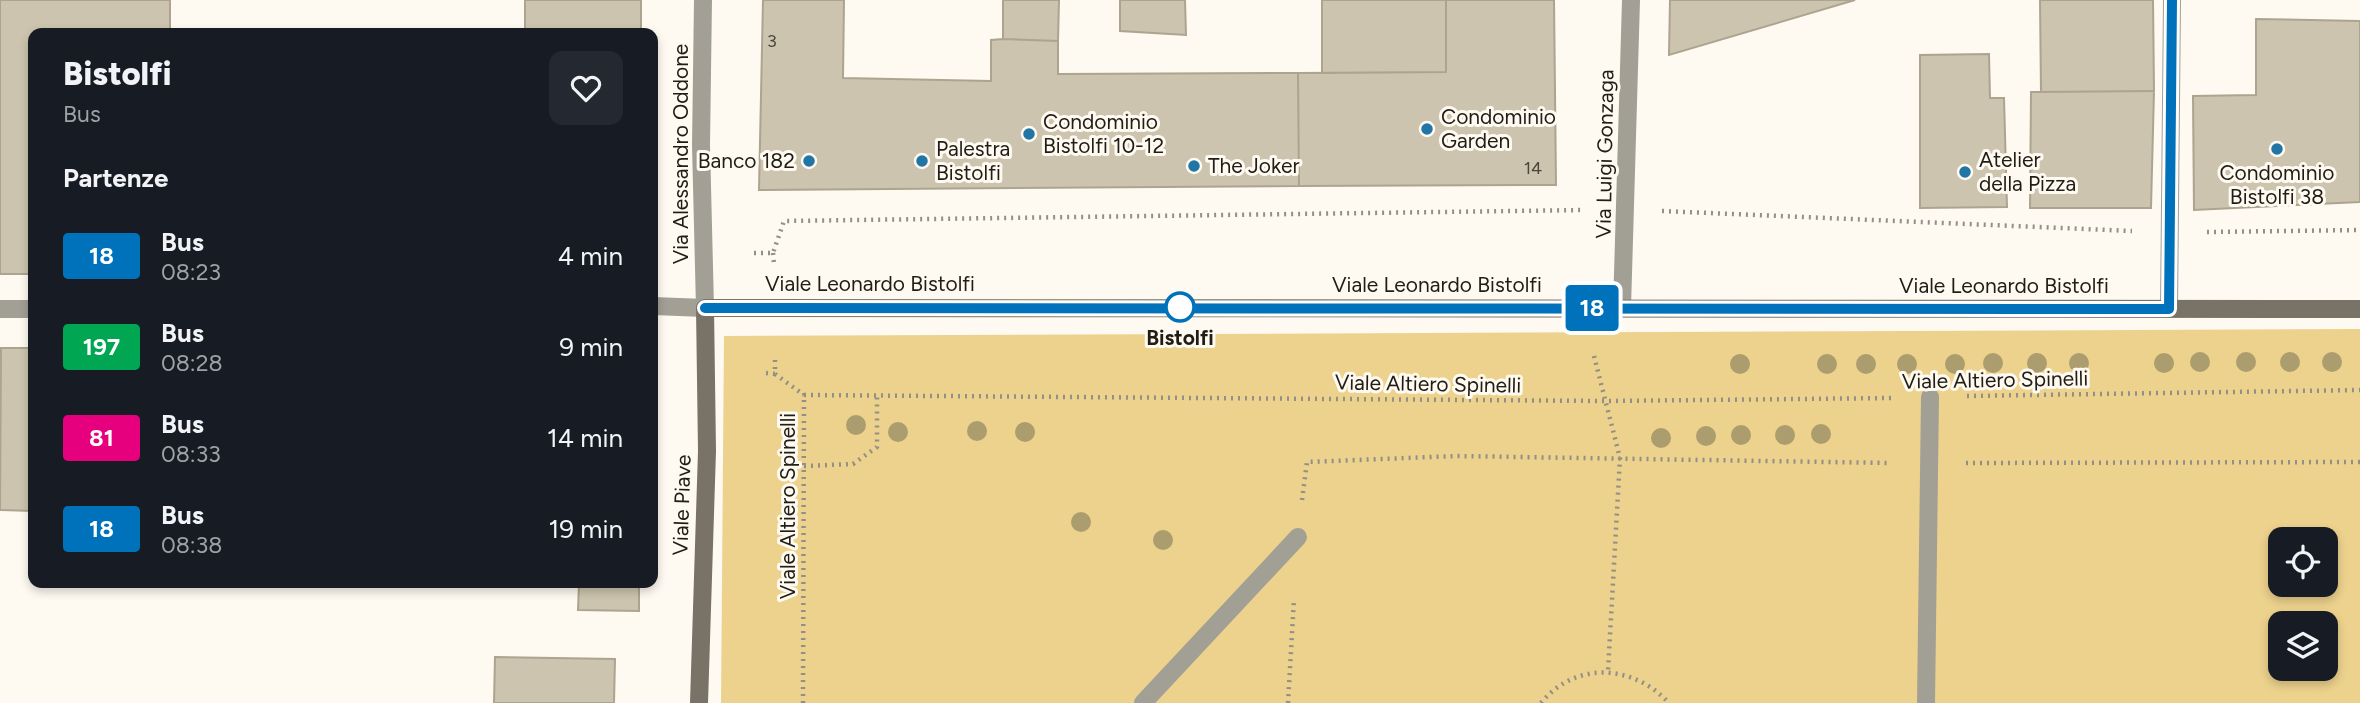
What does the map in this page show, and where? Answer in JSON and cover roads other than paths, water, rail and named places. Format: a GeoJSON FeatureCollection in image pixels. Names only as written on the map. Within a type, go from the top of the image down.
{"type":"FeatureCollection","features":[{"type":"Feature","properties":{"kind":"street","name":"Via Alessandro Oddone"},"geometry":{"type":"LineString","coordinates":[[703,0],[701,145],[705,308]]}},
{"type":"Feature","properties":{"kind":"street","name":"Via Luigi Gonzaga"},"geometry":{"type":"LineString","coordinates":[[1622,308],[1631,0]]}},
{"type":"Feature","properties":{"kind":"street"},"geometry":{"type":"LineString","coordinates":[[2169,309],[2172,0]]}},
{"type":"Feature","properties":{"kind":"street"},"geometry":{"type":"LineString","coordinates":[[658,306],[705,308]]}},
{"type":"Feature","properties":{"kind":"street","name":"Viale Leonardo Bistolfi"},"geometry":{"type":"LineString","coordinates":[[705,308],[2360,309]]}},
{"type":"Feature","properties":{"kind":"street","name":"Viale Piave"},"geometry":{"type":"LineString","coordinates":[[699,703],[707,450],[705,308]]}},
{"type":"Feature","properties":{"kind":"street"},"geometry":{"type":"LineString","coordinates":[[0,309],[28,309]]}},
{"type":"Feature","properties":{"kind":"street"},"geometry":{"type":"LineString","coordinates":[[1926,703],[1930,397]]}},
{"type":"Feature","properties":{"kind":"street"},"geometry":{"type":"LineString","coordinates":[[1143,703],[1298,537]]}},
{"type":"Feature","properties":{"kind":"place","name":"Condominio Garden"},"geometry":{"type":"Point","coordinates":[1427,129]}},
{"type":"Feature","properties":{"kind":"place","name":"Condominio Bistolfi 10-12"},"geometry":{"type":"Point","coordinates":[1029,134]}},
{"type":"Feature","properties":{"kind":"place","name":"Condominio Bistolfi 38"},"geometry":{"type":"Point","coordinates":[2277,149]}},
{"type":"Feature","properties":{"kind":"place","name":"Banco 182"},"geometry":{"type":"Point","coordinates":[809,161]}},
{"type":"Feature","properties":{"kind":"place","name":"Palestra Bistolfi"},"geometry":{"type":"Point","coordinates":[922,161]}},
{"type":"Feature","properties":{"kind":"place","name":"The Joker"},"geometry":{"type":"Point","coordinates":[1194,166]}},
{"type":"Feature","properties":{"kind":"place","name":"Atelier della Pizza"},"geometry":{"type":"Point","coordinates":[1965,172]}},
{"type":"Feature","properties":{"kind":"place","name":"Bistolfi"},"geometry":{"type":"Point","coordinates":[1180,307]}}]}
